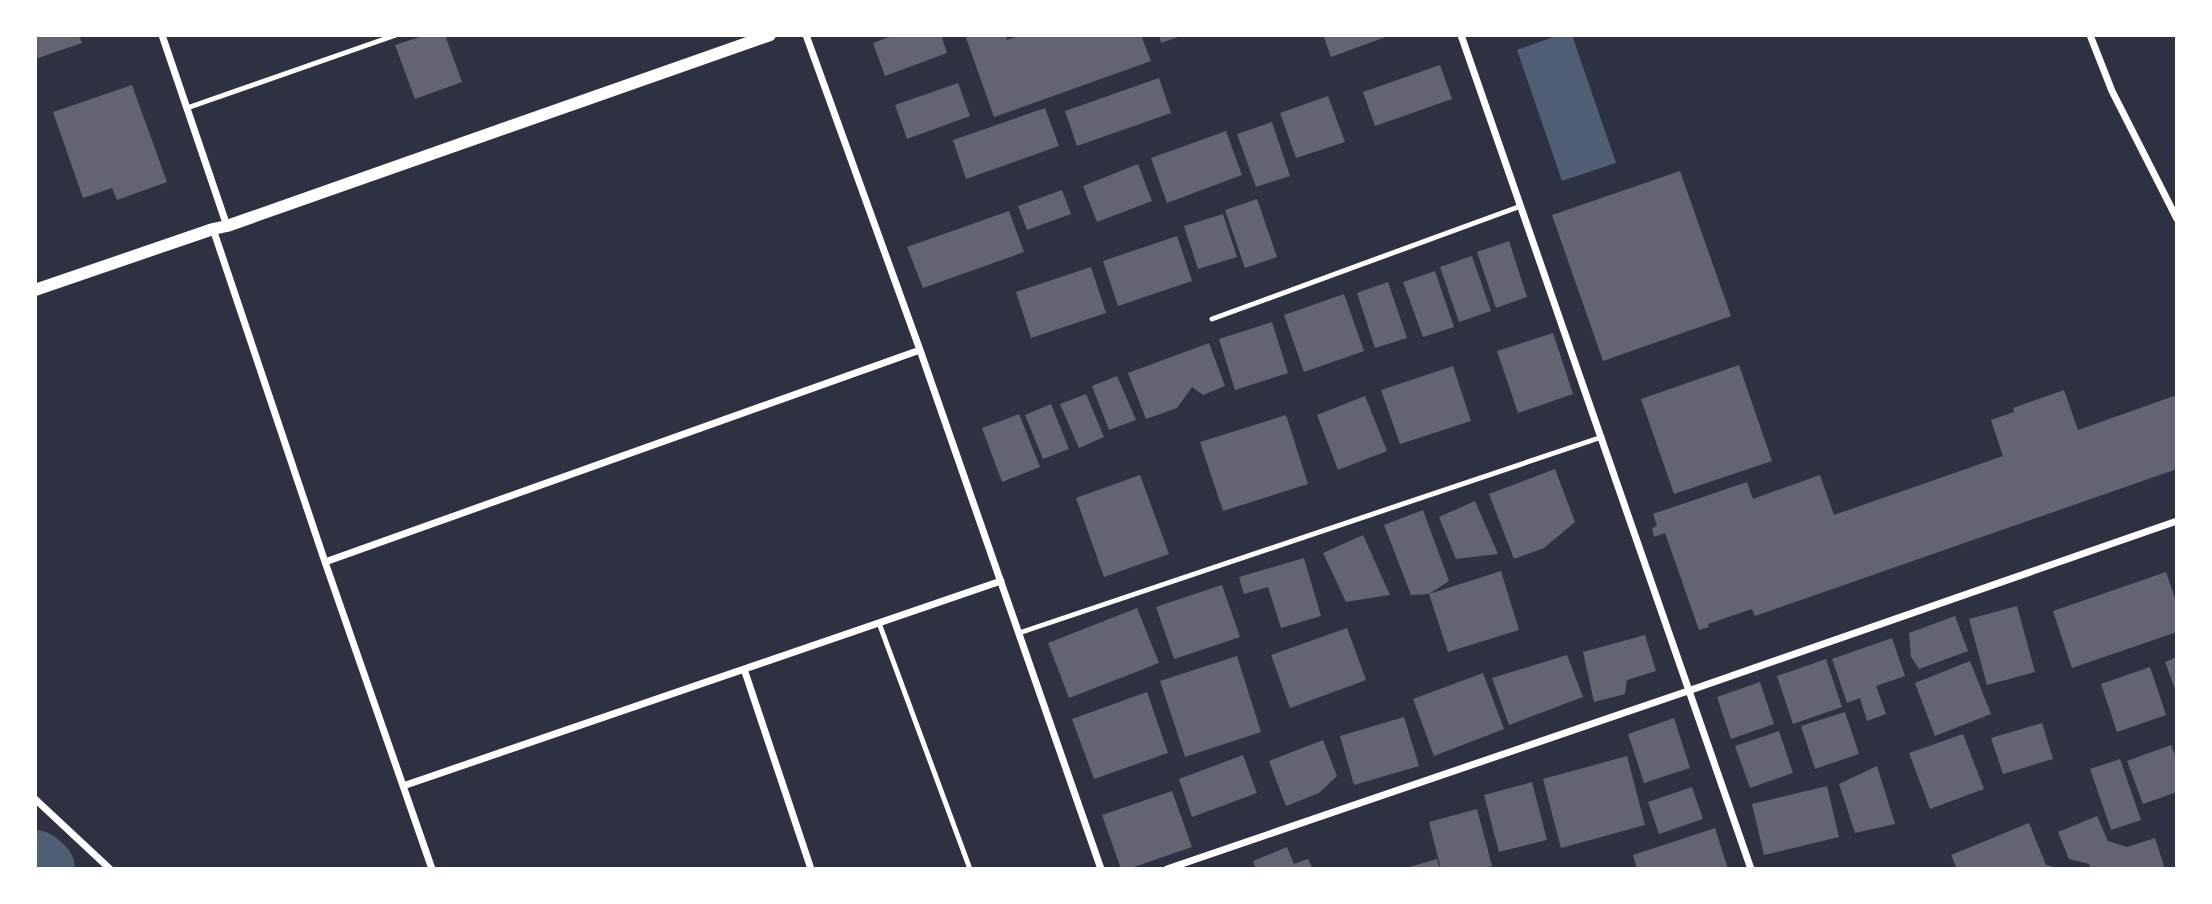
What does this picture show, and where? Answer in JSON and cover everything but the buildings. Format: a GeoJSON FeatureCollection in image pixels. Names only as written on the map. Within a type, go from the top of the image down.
{"type":"FeatureCollection","features":[{"type":"Feature","properties":{"kind":"street"},"geometry":{"type":"LineString","coordinates":[[162,35],[227,226]]}},
{"type":"Feature","properties":{"kind":"street"},"geometry":{"type":"LineString","coordinates":[[35,289],[227,226],[770,35]]}},
{"type":"Feature","properties":{"kind":"street"},"geometry":{"type":"LineString","coordinates":[[806,35],[1002,581],[1101,869]]}},
{"type":"Feature","properties":{"kind":"street"},"geometry":{"type":"LineString","coordinates":[[1461,35],[1751,869]]}},
{"type":"Feature","properties":{"kind":"street"},"geometry":{"type":"LineString","coordinates":[[2091,35],[2112,91],[2177,219]]}},
{"type":"Feature","properties":{"kind":"street"},"geometry":{"type":"LineString","coordinates":[[213,229],[432,869]]}},
{"type":"Feature","properties":{"kind":"street"},"geometry":{"type":"LineString","coordinates":[[325,562],[920,350]]}},
{"type":"Feature","properties":{"kind":"street"},"geometry":{"type":"LineString","coordinates":[[1167,869],[2177,521]]}},
{"type":"Feature","properties":{"kind":"street"},"geometry":{"type":"LineString","coordinates":[[403,786],[1002,581]]}},
{"type":"Feature","properties":{"kind":"street"},"geometry":{"type":"LineString","coordinates":[[744,669],[811,869]]}},
{"type":"Feature","properties":{"kind":"street"},"geometry":{"type":"LineString","coordinates":[[35,799],[110,869]]}},
{"type":"Feature","properties":{"kind":"lane"},"geometry":{"type":"LineString","coordinates":[[187,108],[396,35]]}},
{"type":"Feature","properties":{"kind":"lane"},"geometry":{"type":"LineString","coordinates":[[1212,319],[1521,206]]}},
{"type":"Feature","properties":{"kind":"lane"},"geometry":{"type":"LineString","coordinates":[[1019,633],[1602,437]]}},
{"type":"Feature","properties":{"kind":"lane"},"geometry":{"type":"LineString","coordinates":[[879,623],[970,869]]}},
{"type":"Feature","properties":{"kind":"water"},"geometry":{"type":"Polygon","coordinates":[[[1559,35],[1572,35],[1616,163],[1562,181],[1517,50],[1559,35]]]}},
{"type":"Feature","properties":{"kind":"waterway"},"geometry":{"type":"LineString","coordinates":[[35,863],[42,869]]}}]}
